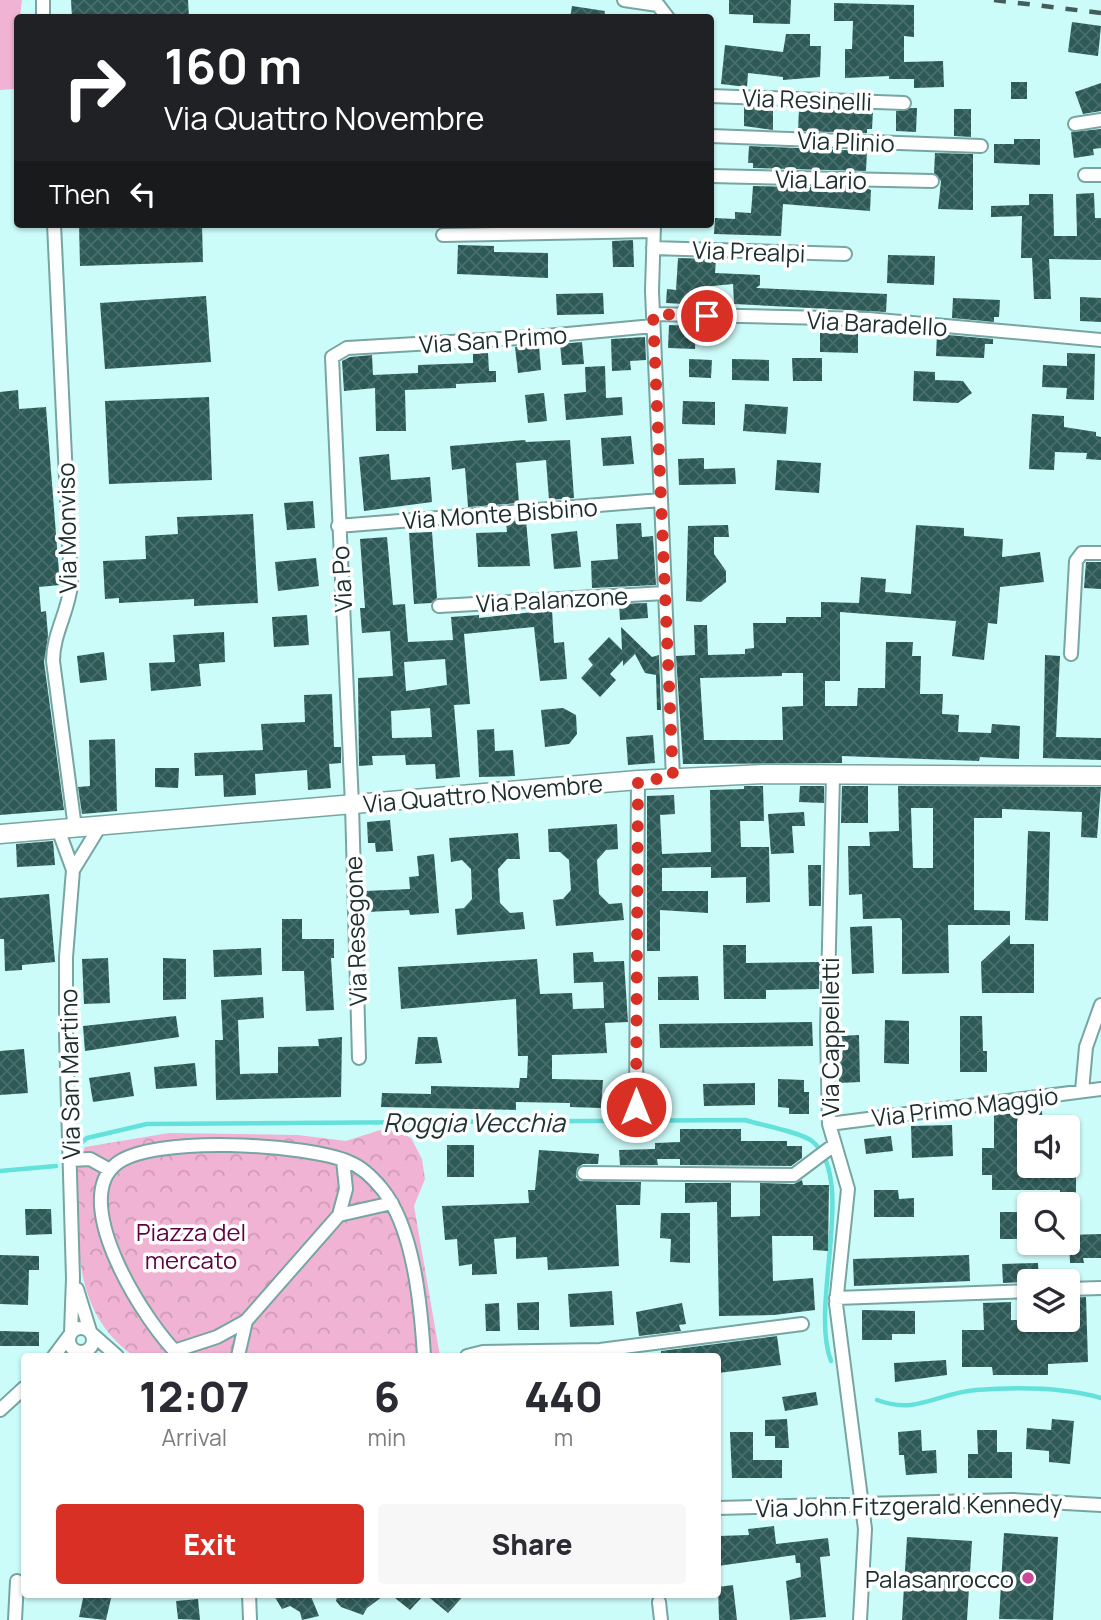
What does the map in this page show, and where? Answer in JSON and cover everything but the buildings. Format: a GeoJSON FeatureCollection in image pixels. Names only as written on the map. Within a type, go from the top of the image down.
{"type":"FeatureCollection","features":[{"type":"Feature","properties":{"kind":"street"},"geometry":{"type":"LineString","coordinates":[[624,0],[657,5],[665,14]]}},
{"type":"Feature","properties":{"kind":"street","name":"Via Resinelli"},"geometry":{"type":"LineString","coordinates":[[714,96],[904,103]]}},
{"type":"Feature","properties":{"kind":"street"},"geometry":{"type":"LineString","coordinates":[[1075,124],[1101,120]]}},
{"type":"Feature","properties":{"kind":"street","name":"Via Plinio"},"geometry":{"type":"LineString","coordinates":[[714,136],[981,146]]}},
{"type":"Feature","properties":{"kind":"street"},"geometry":{"type":"LineString","coordinates":[[1085,175],[1101,175]]}},
{"type":"Feature","properties":{"kind":"street","name":"Via Lario"},"geometry":{"type":"LineString","coordinates":[[714,176],[932,181]]}},
{"type":"Feature","properties":{"kind":"street","name":"Via Monviso"},"geometry":{"type":"LineString","coordinates":[[54,228],[71,583],[68,604],[55,636],[52,661],[73,870]]}},
{"type":"Feature","properties":{"kind":"street"},"geometry":{"type":"LineString","coordinates":[[443,235],[628,228]]}},
{"type":"Feature","properties":{"kind":"street"},"geometry":{"type":"LineString","coordinates":[[654,228],[653,320],[673,778]]}},
{"type":"Feature","properties":{"kind":"street","name":"Via Prealpi"},"geometry":{"type":"LineString","coordinates":[[653,247],[845,254]]}},
{"type":"Feature","properties":{"kind":"street","name":"Via Baradello"},"geometry":{"type":"LineString","coordinates":[[653,320],[868,320],[1101,341]]}},
{"type":"Feature","properties":{"kind":"street","name":"Via San Primo"},"geometry":{"type":"LineString","coordinates":[[334,354],[347,348],[536,337],[653,320]]}},
{"type":"Feature","properties":{"kind":"street","name":"Via Po"},"geometry":{"type":"LineString","coordinates":[[334,354],[331,367],[352,804]]}},
{"type":"Feature","properties":{"kind":"street","name":"Via Monte Bisbino"},"geometry":{"type":"LineString","coordinates":[[338,526],[661,500]]}},
{"type":"Feature","properties":{"kind":"street"},"geometry":{"type":"LineString","coordinates":[[1071,654],[1076,561],[1082,553],[1101,553]]}},
{"type":"Feature","properties":{"kind":"street","name":"Via Palanzone"},"geometry":{"type":"LineString","coordinates":[[439,606],[665,593]]}},
{"type":"Feature","properties":{"kind":"street","name":"Via Quattro Novembre"},"geometry":{"type":"LineString","coordinates":[[0,834],[673,778],[833,775],[1101,776]]}},
{"type":"Feature","properties":{"kind":"street","name":"Via Cappelletti"},"geometry":{"type":"LineString","coordinates":[[833,775],[826,1151],[848,1194],[836,1298],[865,1529],[860,1620]]}},
{"type":"Feature","properties":{"kind":"street"},"geometry":{"type":"LineString","coordinates":[[636,1107],[638,780]]}},
{"type":"Feature","properties":{"kind":"street","name":"Via Resegone"},"geometry":{"type":"LineString","coordinates":[[352,804],[359,1058]]}},
{"type":"Feature","properties":{"kind":"street"},"geometry":{"type":"LineString","coordinates":[[73,870],[100,826]]}},
{"type":"Feature","properties":{"kind":"street","name":"Via San Martino"},"geometry":{"type":"LineString","coordinates":[[70,1334],[74,1278],[66,1009],[73,870]]}},
{"type":"Feature","properties":{"kind":"street"},"geometry":{"type":"LineString","coordinates":[[1082,1091],[1086,1048],[1101,1005]]}},
{"type":"Feature","properties":{"kind":"street","name":"Via Primo Maggio"},"geometry":{"type":"LineString","coordinates":[[828,1124],[1101,1089]]}},
{"type":"Feature","properties":{"kind":"street"},"geometry":{"type":"LineString","coordinates":[[176,1353],[138,1305],[115,1258],[103,1201],[103,1186],[110,1170],[137,1153],[180,1147],[267,1148],[343,1160],[371,1177],[392,1203],[409,1251],[424,1353]]}},
{"type":"Feature","properties":{"kind":"street"},"geometry":{"type":"LineString","coordinates":[[584,1173],[790,1176],[800,1173],[826,1151]]}},
{"type":"Feature","properties":{"kind":"street"},"geometry":{"type":"LineString","coordinates":[[71,1160],[90,1159],[110,1170]]}},
{"type":"Feature","properties":{"kind":"street"},"geometry":{"type":"LineString","coordinates":[[179,1353],[246,1321],[338,1215],[346,1189],[343,1160]]}},
{"type":"Feature","properties":{"kind":"street"},"geometry":{"type":"LineString","coordinates":[[338,1215],[392,1203]]}},
{"type":"Feature","properties":{"kind":"street","name":"Via San Martino"},"geometry":{"type":"LineString","coordinates":[[74,1278],[90,1332]]}},
{"type":"Feature","properties":{"kind":"street"},"geometry":{"type":"LineString","coordinates":[[1080,1289],[1101,1288]]}},
{"type":"Feature","properties":{"kind":"street"},"geometry":{"type":"LineString","coordinates":[[836,1298],[1017,1291]]}},
{"type":"Feature","properties":{"kind":"street"},"geometry":{"type":"LineString","coordinates":[[238,1353],[246,1321]]}},
{"type":"Feature","properties":{"kind":"street"},"geometry":{"type":"LineString","coordinates":[[483,1353],[600,1350],[802,1324]]}},
{"type":"Feature","properties":{"kind":"street"},"geometry":{"type":"LineString","coordinates":[[56,1353],[70,1334],[82,1328],[114,1353]]}},
{"type":"Feature","properties":{"kind":"street"},"geometry":{"type":"LineString","coordinates":[[82,1353],[91,1346],[90,1332]]}},
{"type":"Feature","properties":{"kind":"street"},"geometry":{"type":"LineString","coordinates":[[70,1334],[71,1347],[80,1353]]}},
{"type":"Feature","properties":{"kind":"street"},"geometry":{"type":"LineString","coordinates":[[0,1410],[21,1391]]}},
{"type":"Feature","properties":{"kind":"street","name":"Via John Fitzgerald Kennedy"},"geometry":{"type":"LineString","coordinates":[[721,1508],[1012,1500],[1101,1505]]}},
{"type":"Feature","properties":{"kind":"street"},"geometry":{"type":"LineString","coordinates":[[15,1620],[17,1581]]}},
{"type":"Feature","properties":{"kind":"street"},"geometry":{"type":"LineString","coordinates":[[248,1598],[250,1620]]}},
{"type":"Feature","properties":{"kind":"street"},"geometry":{"type":"LineString","coordinates":[[659,1602],[661,1620]]}},
{"type":"Feature","properties":{"kind":"green space"},"geometry":{"type":"Polygon","coordinates":[[[0,0],[22,0],[20,14],[14,14],[14,89],[0,90],[0,0]]]}},
{"type":"Feature","properties":{"kind":"green space","name":"Piazza del mercato"},"geometry":{"type":"Polygon","coordinates":[[[380,1130],[397,1131],[411,1138],[422,1159],[425,1179],[414,1206],[439,1353],[131,1353],[113,1337],[98,1316],[87,1293],[81,1269],[76,1162],[85,1147],[169,1133],[298,1135],[346,1141],[380,1130]]]}},
{"type":"Feature","properties":{"kind":"waterway","name":"Roggia Vecchia"},"geometry":{"type":"LineString","coordinates":[[80,1144],[87,1138],[147,1124],[745,1120],[790,1132],[812,1141],[825,1159],[831,1183],[832,1212],[825,1308],[826,1337],[831,1361]]}},
{"type":"Feature","properties":{"kind":"waterway","name":"Roggia Vecchia"},"geometry":{"type":"LineString","coordinates":[[0,1171],[56,1166]]}},
{"type":"Feature","properties":{"kind":"waterway","name":"Roggia Vecchia"},"geometry":{"type":"LineString","coordinates":[[877,1400],[891,1404],[916,1404],[962,1392],[1007,1388],[1055,1390],[1101,1398]]}},
{"type":"Feature","properties":{"kind":"railway"},"geometry":{"type":"LineString","coordinates":[[994,0],[1101,13]]}},
{"type":"Feature","properties":{"kind":"place","name":"Palasanrocco"},"geometry":{"type":"Point","coordinates":[1028,1578]}},
{"type":"Feature","properties":{"kind":"route"},"geometry":{"type":"LineString","coordinates":[[636,1107],[638,780],[673,778],[653,314],[707,316]]}}]}
